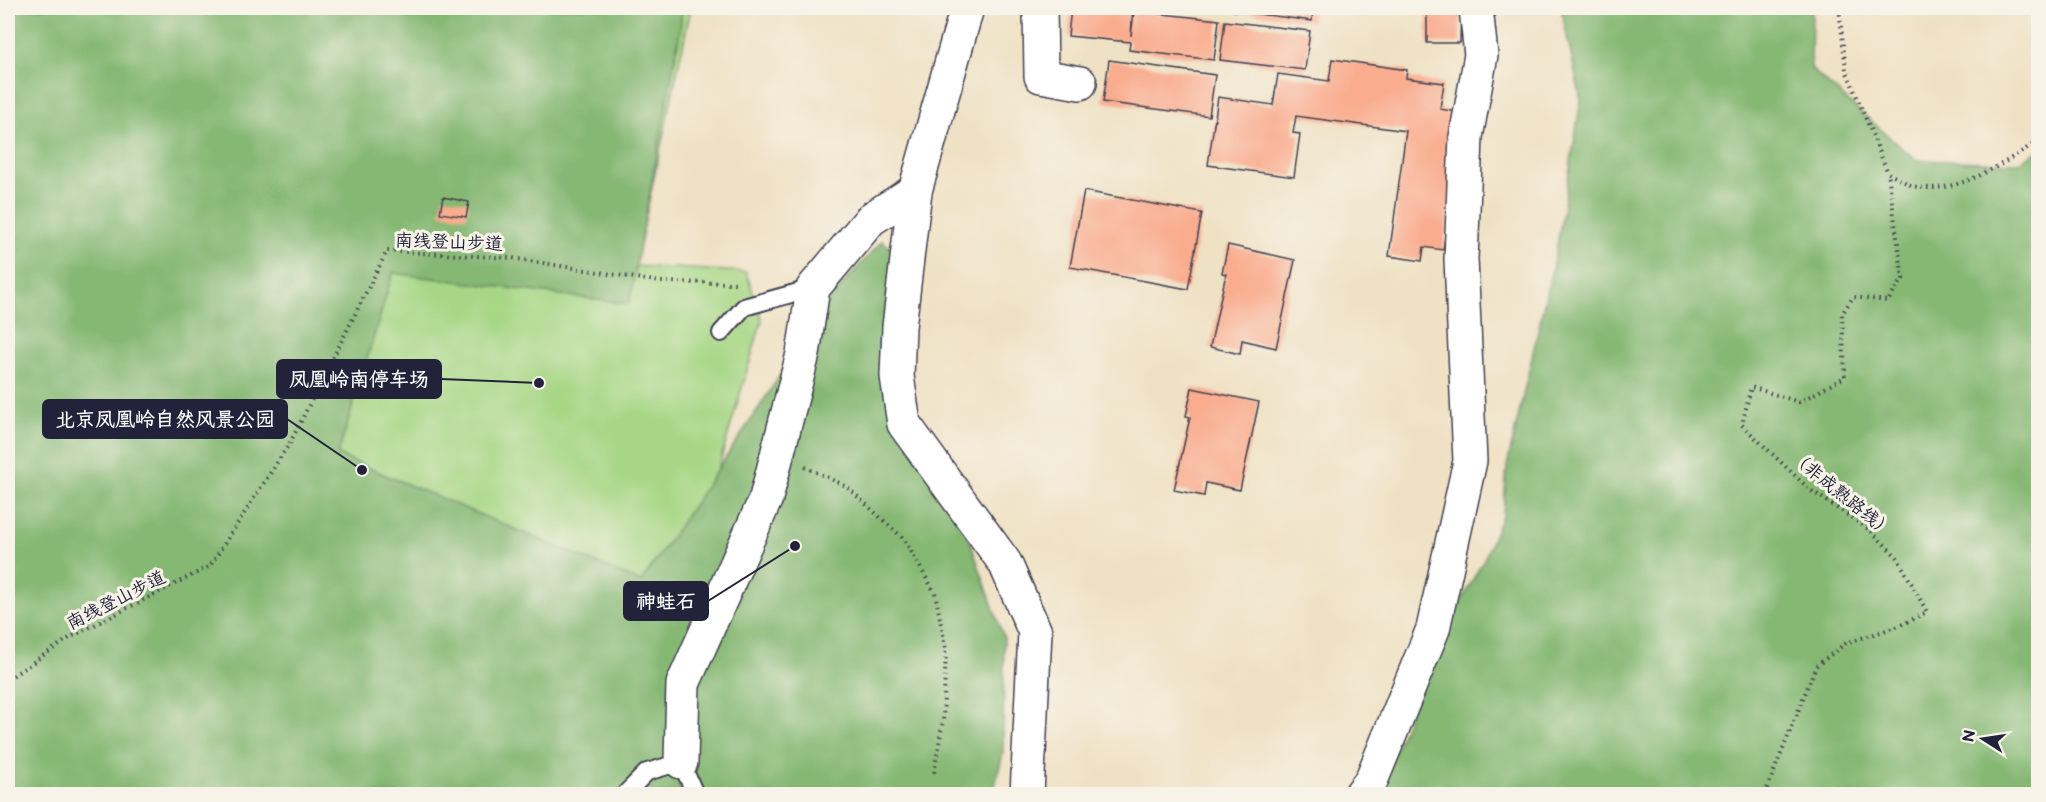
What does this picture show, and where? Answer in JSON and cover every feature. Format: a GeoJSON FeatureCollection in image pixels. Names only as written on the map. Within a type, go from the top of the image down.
{"type":"FeatureCollection","features":[{"type":"Feature","properties":{"kind":"street"},"geometry":{"type":"LineString","coordinates":[[967,8],[915,191],[899,327],[897,376],[904,424],[1005,562],[1035,632],[1028,795]]}},
{"type":"Feature","properties":{"kind":"street"},"geometry":{"type":"LineString","coordinates":[[1040,8],[1041,76],[1080,83]]}},
{"type":"Feature","properties":{"kind":"street"},"geometry":{"type":"LineString","coordinates":[[1361,795],[1371,781],[1433,629],[1470,461],[1461,259],[1466,137],[1481,55],[1476,8]]}},
{"type":"Feature","properties":{"kind":"street"},"geometry":{"type":"LineString","coordinates":[[681,762],[683,684],[766,498],[803,354],[813,288],[872,219],[915,191]]}},
{"type":"Feature","properties":{"kind":"lane"},"geometry":{"type":"LineString","coordinates":[[721,333],[744,307],[813,288]]}},
{"type":"Feature","properties":{"kind":"lane"},"geometry":{"type":"LineString","coordinates":[[624,795],[647,772],[681,762],[694,795]]}},
{"type":"Feature","properties":{"kind":"path"},"geometry":{"type":"LineString","coordinates":[[1839,8],[1846,70],[1888,173],[1913,186],[1943,187],[1992,170],[2038,141]]}},
{"type":"Feature","properties":{"kind":"path","name":"（非成熟路线）"},"geometry":{"type":"LineString","coordinates":[[1765,795],[1816,666],[1846,643],[1899,626],[1928,612],[1897,557],[1871,531],[1809,489],[1742,425],[1751,387],[1799,402],[1845,377],[1842,314],[1853,297],[1887,301],[1904,279],[1888,173]]}},
{"type":"Feature","properties":{"kind":"path","name":"南线登山步道"},"geometry":{"type":"LineString","coordinates":[[8,679],[9,676],[71,637],[210,566],[291,441],[387,251],[510,258],[661,282],[741,283]]}},
{"type":"Feature","properties":{"kind":"path"},"geometry":{"type":"LineString","coordinates":[[776,458],[813,470],[846,486],[904,538],[935,593],[946,650],[943,720],[934,773]]}},
{"type":"Feature","properties":{"kind":"path"},"geometry":{"type":"LineString","coordinates":[[2038,563],[2038,568]]}},
{"type":"Feature","properties":{"kind":"path"},"geometry":{"type":"LineString","coordinates":[[144,795],[150,791],[154,795]]}},
{"type":"Feature","properties":{"kind":"green space"},"geometry":{"type":"Polygon","coordinates":[[[8,8],[691,8],[635,266],[746,272],[762,320],[673,621],[8,794],[8,8]]]}},
{"type":"Feature","properties":{"kind":"green space"},"geometry":{"type":"Polygon","coordinates":[[[8,8],[682,8],[680,32],[629,304],[393,273],[338,455],[641,582],[831,297],[882,241],[900,255],[900,425],[965,527],[1004,638],[1003,753],[993,794],[8,794],[8,8]]]}},
{"type":"Feature","properties":{"kind":"green space"},"geometry":{"type":"Polygon","coordinates":[[[1561,8],[1812,8],[1811,69],[1916,160],[2018,163],[2038,151],[2038,794],[1391,794],[1383,781],[1435,649],[1485,557],[1503,514],[1507,466],[1556,252],[1581,100],[1561,8]]]}},
{"type":"Feature","properties":{"kind":"building"},"geometry":{"type":"Polygon","coordinates":[[[1071,8],[1133,8],[1131,36],[1134,11],[1219,20],[1214,60],[1129,50],[1130,42],[1068,36],[1071,8]]]}},
{"type":"Feature","properties":{"kind":"building"},"geometry":{"type":"Polygon","coordinates":[[[1229,8],[1313,8],[1312,21],[1229,10],[1229,8]]]}},
{"type":"Feature","properties":{"kind":"building"},"geometry":{"type":"Polygon","coordinates":[[[1427,8],[1461,8],[1460,43],[1427,43],[1427,8]]]}},
{"type":"Feature","properties":{"kind":"building"},"geometry":{"type":"Polygon","coordinates":[[[1225,21],[1310,31],[1305,70],[1220,60],[1225,21]]]}},
{"type":"Feature","properties":{"kind":"building"},"geometry":{"type":"Polygon","coordinates":[[[1332,59],[1407,70],[1406,78],[1444,83],[1440,109],[1463,113],[1443,250],[1424,247],[1422,261],[1389,256],[1406,131],[1296,116],[1293,133],[1300,134],[1294,177],[1208,165],[1218,97],[1273,105],[1278,74],[1329,81],[1332,59]]]}},
{"type":"Feature","properties":{"kind":"building"},"geometry":{"type":"Polygon","coordinates":[[[1109,60],[1215,75],[1209,116],[1103,102],[1109,60]]]}},
{"type":"Feature","properties":{"kind":"building"},"geometry":{"type":"Polygon","coordinates":[[[1084,191],[1202,213],[1188,289],[1070,267],[1084,191]]]}},
{"type":"Feature","properties":{"kind":"building"},"geometry":{"type":"Polygon","coordinates":[[[443,197],[469,202],[466,217],[440,213],[443,197]]]}},
{"type":"Feature","properties":{"kind":"building"},"geometry":{"type":"Polygon","coordinates":[[[1228,245],[1295,260],[1276,348],[1242,340],[1240,354],[1210,347],[1226,274],[1222,273],[1228,245]]]}},
{"type":"Feature","properties":{"kind":"building"},"geometry":{"type":"Polygon","coordinates":[[[1192,388],[1259,402],[1240,490],[1206,483],[1204,496],[1174,490],[1190,417],[1186,416],[1192,388]]]}},
{"type":"Feature","properties":{"kind":"place","name":"凤凰岭南停车场"},"geometry":{"type":"Point","coordinates":[539,383]}},
{"type":"Feature","properties":{"kind":"place","name":"北京凤凰岭自然风景公园"},"geometry":{"type":"Point","coordinates":[362,470]}},
{"type":"Feature","properties":{"kind":"place","name":"神蛙石"},"geometry":{"type":"Point","coordinates":[795,546]}}]}
